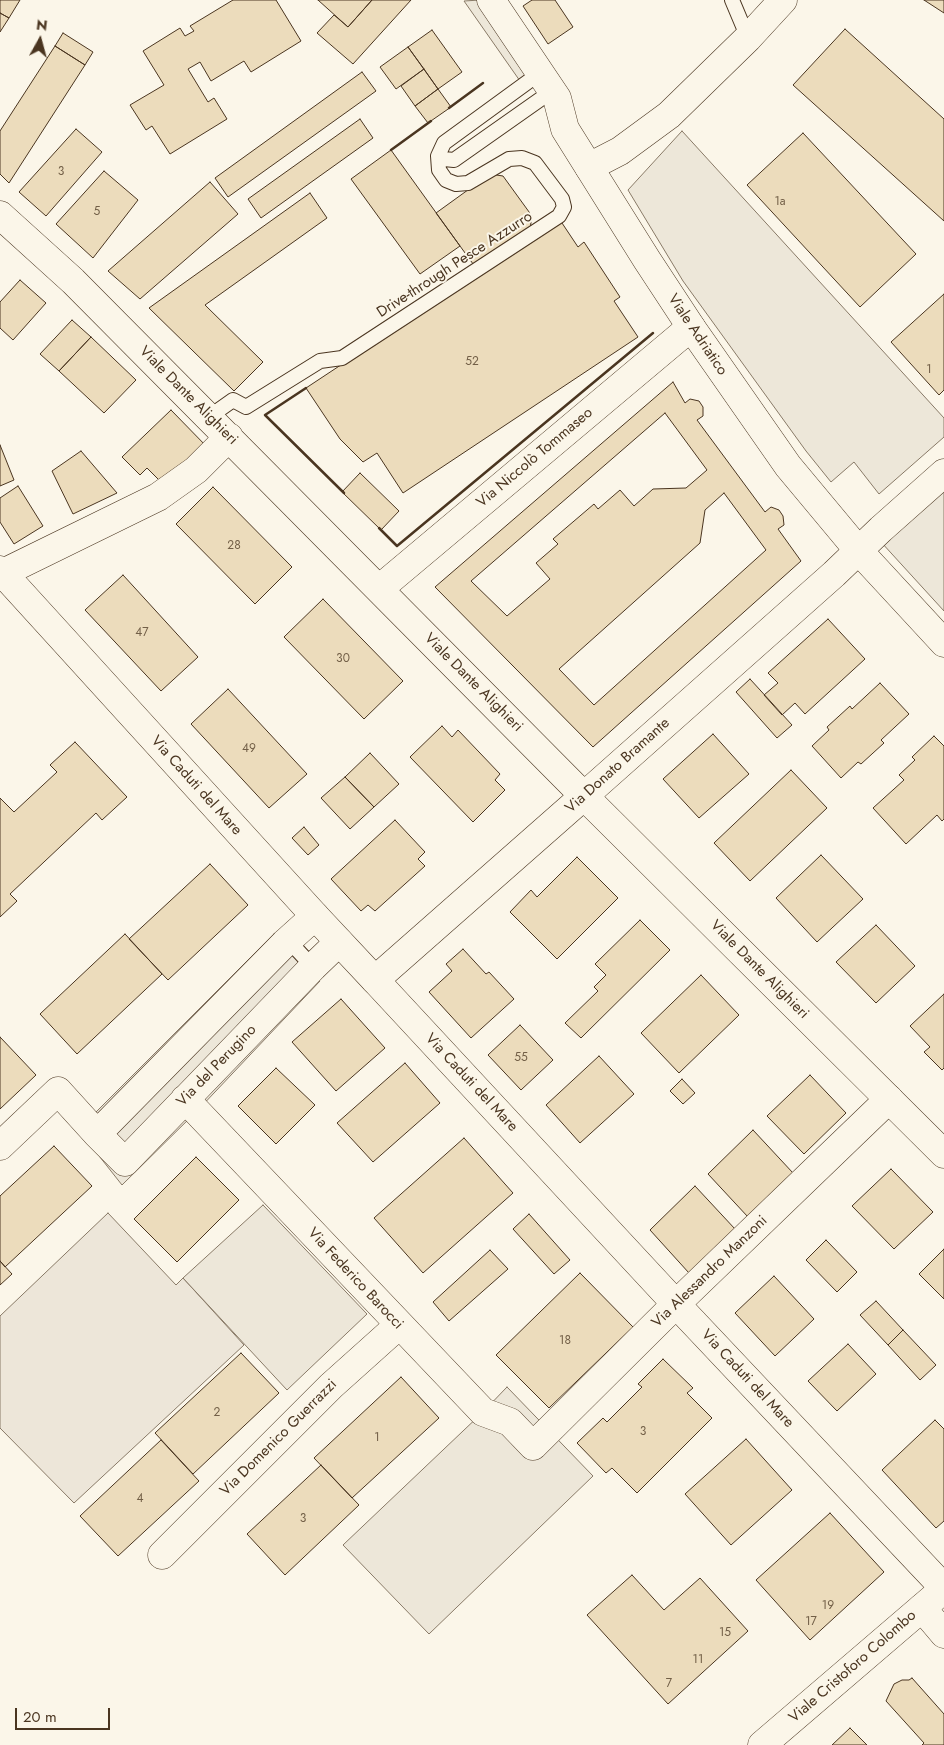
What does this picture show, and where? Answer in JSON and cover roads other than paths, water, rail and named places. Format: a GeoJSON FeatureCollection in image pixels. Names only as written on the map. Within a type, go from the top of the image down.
{"type":"FeatureCollection","features":[{"type":"Feature","properties":{"kind":"street","name":"Viale Adriatico"},"geometry":{"type":"LineString","coordinates":[[491,0],[556,98],[565,129],[646,260],[788,466],[858,550],[944,643]]}},
{"type":"Feature","properties":{"kind":"street"},"geometry":{"type":"LineString","coordinates":[[589,167],[620,151],[669,115],[748,38],[783,0]]}},
{"type":"Feature","properties":{"kind":"street","name":"Viale Dante Alighieri"},"geometry":{"type":"LineString","coordinates":[[0,214],[74,281],[584,796],[944,1154]]}},
{"type":"Feature","properties":{"kind":"street","name":"Via Niccolò Tommaseo"},"geometry":{"type":"LineString","coordinates":[[379,588],[691,327]]}},
{"type":"Feature","properties":{"kind":"street","name":"Via Caduti del Mare"},"geometry":{"type":"LineString","coordinates":[[229,437],[196,470],[158,497],[2,572],[339,942],[944,1589]]}},
{"type":"Feature","properties":{"kind":"street","name":"Via Donato Bramante"},"geometry":{"type":"LineString","coordinates":[[375,980],[834,574],[944,473]]}},
{"type":"Feature","properties":{"kind":"street"},"geometry":{"type":"LineString","coordinates":[[97,1134],[288,940],[315,916]]}},
{"type":"Feature","properties":{"kind":"street","name":"Via del Perugino"},"geometry":{"type":"LineString","coordinates":[[0,1146],[58,1091],[125,1162],[339,942]]}},
{"type":"Feature","properties":{"kind":"street","name":"Via Federico Barocci"},"geometry":{"type":"LineString","coordinates":[[185,1099],[483,1412],[510,1422],[533,1446]]}},
{"type":"Feature","properties":{"kind":"street","name":"Via Alessandro Manzoni"},"geometry":{"type":"LineString","coordinates":[[533,1446],[676,1304],[889,1099]]}},
{"type":"Feature","properties":{"kind":"street","name":"Via Domenico Guerrazzi"},"geometry":{"type":"LineString","coordinates":[[162,1555],[331,1386],[399,1325]]}},
{"type":"Feature","properties":{"kind":"street","name":"Viale Cristoforo Colombo"},"geometry":{"type":"LineString","coordinates":[[762,1745],[944,1589]]}},
{"type":"Feature","properties":{"kind":"street"},"geometry":{"type":"LineString","coordinates":[[922,1608],[944,1634]]}},
{"type":"Feature","properties":{"kind":"lane"},"geometry":{"type":"LineString","coordinates":[[732,0],[748,38]]}},
{"type":"Feature","properties":{"kind":"lane"},"geometry":{"type":"LineString","coordinates":[[546,82],[454,160],[438,156],[444,143],[546,82]]}},
{"type":"Feature","properties":{"kind":"lane","name":"Drive-through Pesce Azzurro"},"geometry":{"type":"LineString","coordinates":[[209,417],[233,400],[246,407],[320,361],[342,358],[559,216],[564,207],[562,199],[535,164],[522,158],[509,159],[468,183],[456,184],[446,180],[439,170],[438,156]]}},
{"type":"Feature","properties":{"kind":"lane"},"geometry":{"type":"LineString","coordinates":[[288,940],[313,967]]}}]}
